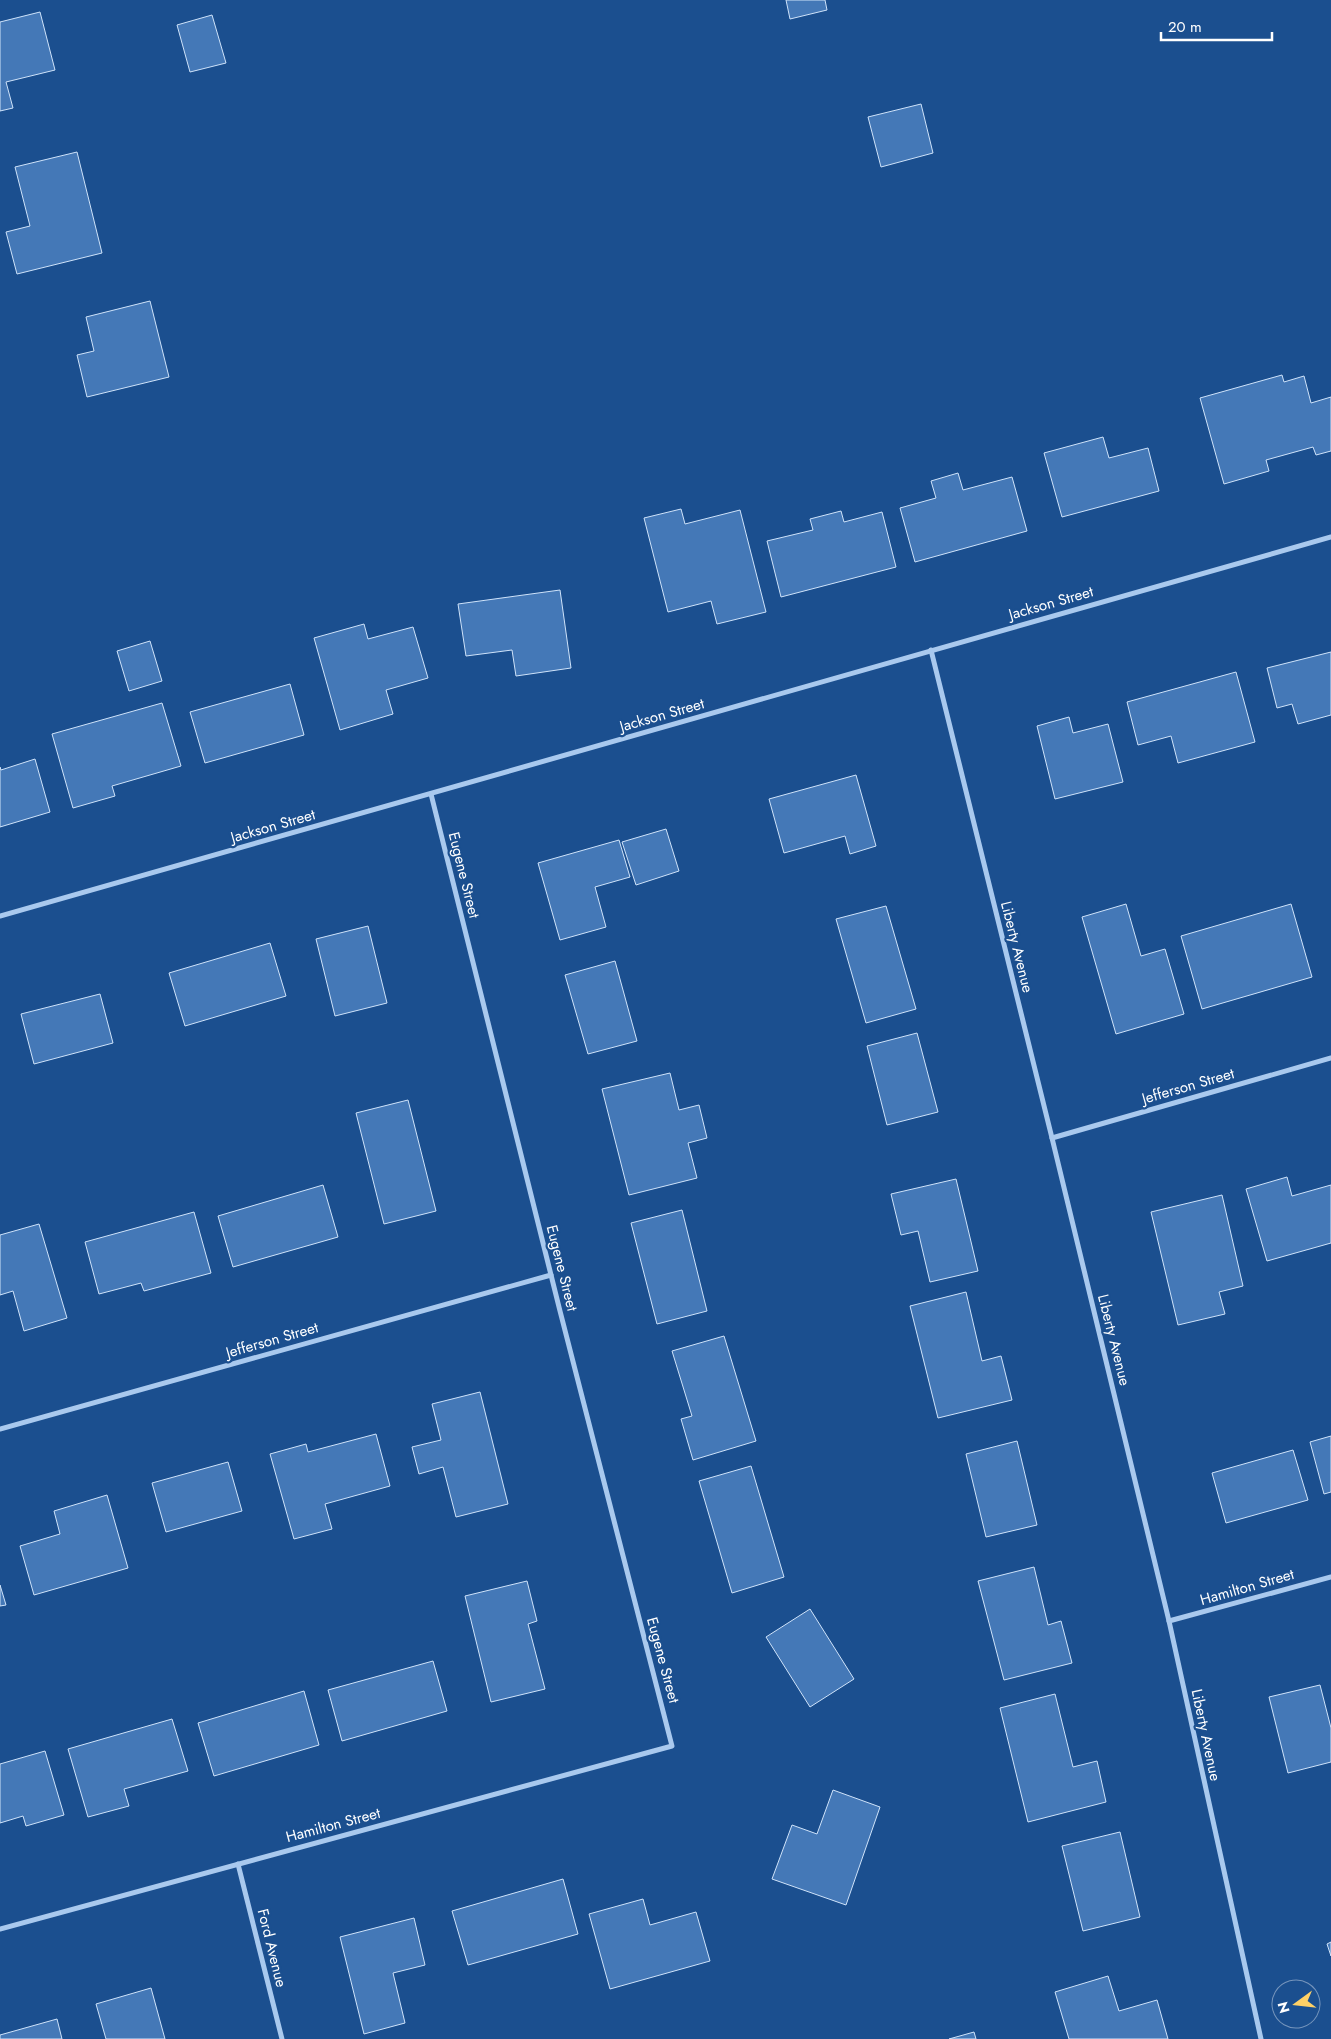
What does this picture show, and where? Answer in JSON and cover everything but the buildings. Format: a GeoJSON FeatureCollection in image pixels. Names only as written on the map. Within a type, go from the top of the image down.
{"type":"FeatureCollection","features":[{"type":"Feature","properties":{"kind":"street","name":"Jackson Street"},"geometry":{"type":"LineString","coordinates":[[0,916],[1331,537]]}},
{"type":"Feature","properties":{"kind":"street","name":"Liberty Avenue"},"geometry":{"type":"LineString","coordinates":[[931,650],[1169,1621],[1261,2039]]}},
{"type":"Feature","properties":{"kind":"street","name":"Eugene Street"},"geometry":{"type":"LineString","coordinates":[[431,794],[551,1275],[672,1746]]}},
{"type":"Feature","properties":{"kind":"street","name":"Jefferson Street"},"geometry":{"type":"LineString","coordinates":[[1052,1138],[1331,1058]]}},
{"type":"Feature","properties":{"kind":"street","name":"Jefferson Street"},"geometry":{"type":"LineString","coordinates":[[0,1429],[551,1275]]}},
{"type":"Feature","properties":{"kind":"street","name":"Hamilton Street"},"geometry":{"type":"LineString","coordinates":[[1169,1621],[1331,1576]]}},
{"type":"Feature","properties":{"kind":"street","name":"Hamilton Street"},"geometry":{"type":"LineString","coordinates":[[0,1929],[672,1746]]}},
{"type":"Feature","properties":{"kind":"street","name":"Ford Avenue"},"geometry":{"type":"LineString","coordinates":[[238,1864],[282,2039]]}}]}
